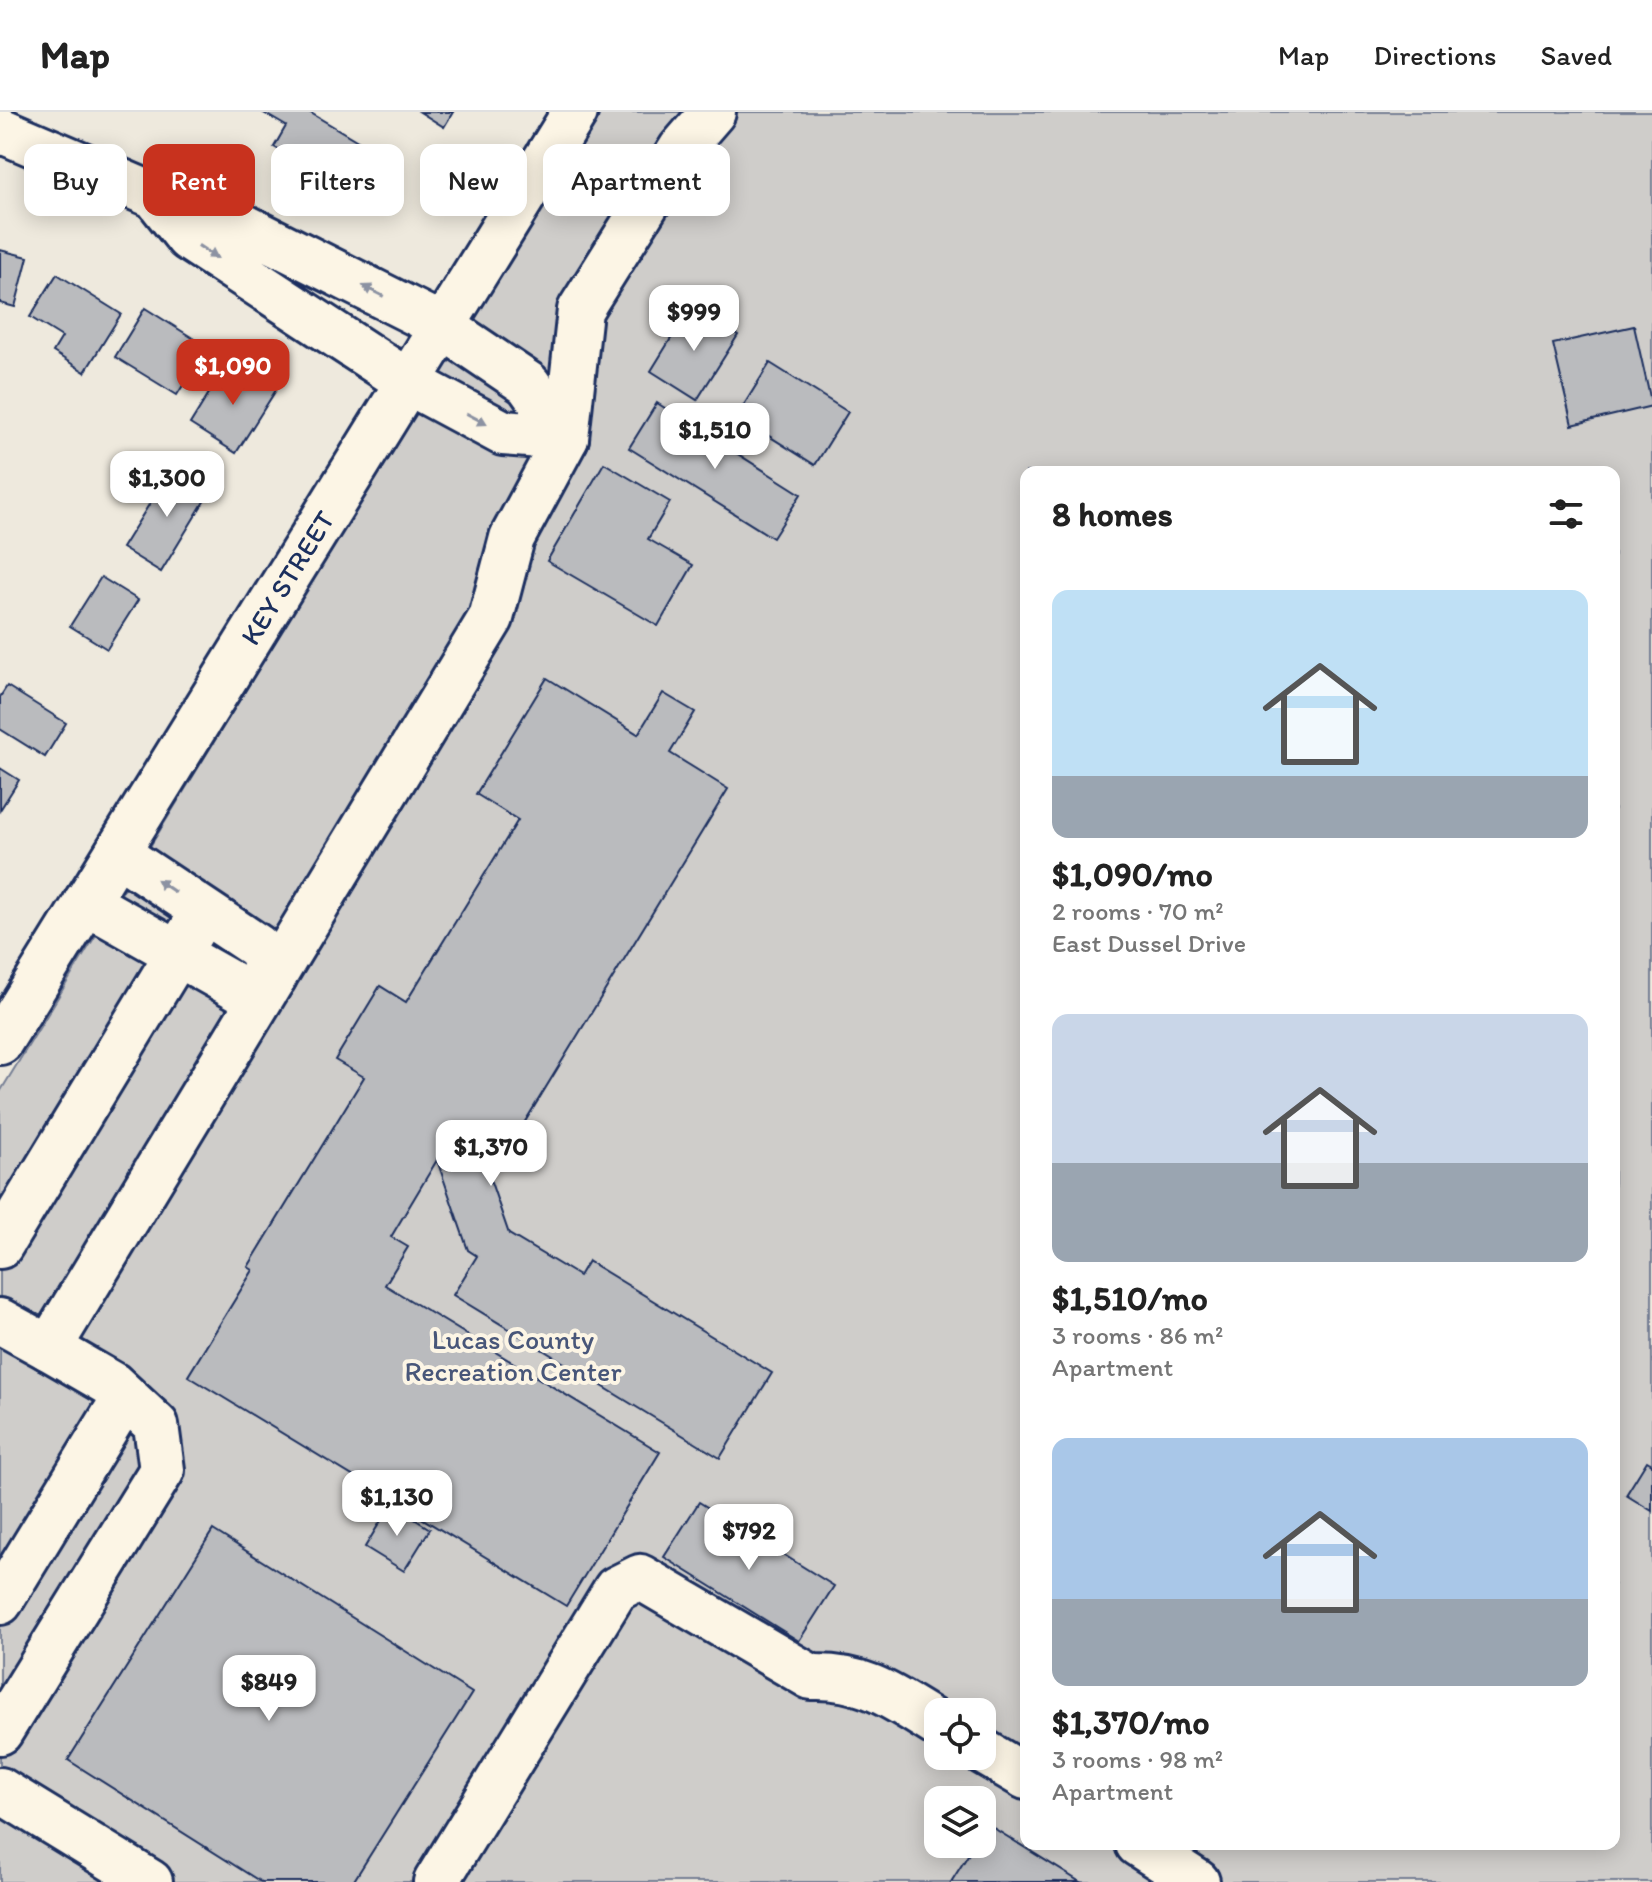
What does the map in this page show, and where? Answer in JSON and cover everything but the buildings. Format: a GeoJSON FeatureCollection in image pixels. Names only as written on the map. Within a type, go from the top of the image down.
{"type":"FeatureCollection","features":[{"type":"Feature","properties":{"kind":"street","name":"KEY STREET"},"geometry":{"type":"LineString","coordinates":[[0,1042],[575,112]]}},
{"type":"Feature","properties":{"kind":"street"},"geometry":{"type":"LineString","coordinates":[[49,1348],[491,618],[512,538],[566,438],[580,310],[681,149],[713,112]]}},
{"type":"Feature","properties":{"kind":"street"},"geometry":{"type":"LineString","coordinates":[[0,130],[143,191]]}},
{"type":"Feature","properties":{"kind":"street"},"geometry":{"type":"LineString","coordinates":[[171,216],[188,238],[408,382],[503,433],[566,438]]}},
{"type":"Feature","properties":{"kind":"street"},"geometry":{"type":"LineString","coordinates":[[223,216],[442,326],[528,384],[566,438]]}},
{"type":"Feature","properties":{"kind":"street"},"geometry":{"type":"LineString","coordinates":[[117,853],[258,947],[274,977]]}},
{"type":"Feature","properties":{"kind":"street"},"geometry":{"type":"LineString","coordinates":[[86,902],[242,990],[274,977]]}},
{"type":"Feature","properties":{"kind":"street"},"geometry":{"type":"LineString","coordinates":[[0,1246],[204,911]]}},
{"type":"Feature","properties":{"kind":"street"},"geometry":{"type":"LineString","coordinates":[[0,1321],[113,1385],[156,1425],[162,1470],[0,1732]]}},
{"type":"Feature","properties":{"kind":"street"},"geometry":{"type":"LineString","coordinates":[[0,1602],[125,1397]]}},
{"type":"Feature","properties":{"kind":"street"},"geometry":{"type":"LineString","coordinates":[[436,1882],[616,1589],[640,1577],[811,1677],[832,1676],[869,1683],[924,1716]]}},
{"type":"Feature","properties":{"kind":"street"},"geometry":{"type":"LineString","coordinates":[[996,1759],[1020,1773]]}},
{"type":"Feature","properties":{"kind":"street"},"geometry":{"type":"LineString","coordinates":[[0,1790],[150,1882]]}},
{"type":"Feature","properties":{"kind":"street"},"geometry":{"type":"LineString","coordinates":[[1147,1850],[1197,1882]]}},
{"type":"Feature","properties":{"kind":"green space","name":"Lucas County Recreation Center"},"geometry":{"type":"Polygon","coordinates":[[[599,112],[1652,112],[1652,1882],[0,1882],[0,1092],[543,204],[543,216],[730,216],[730,144],[579,144],[599,112]]]}}]}
